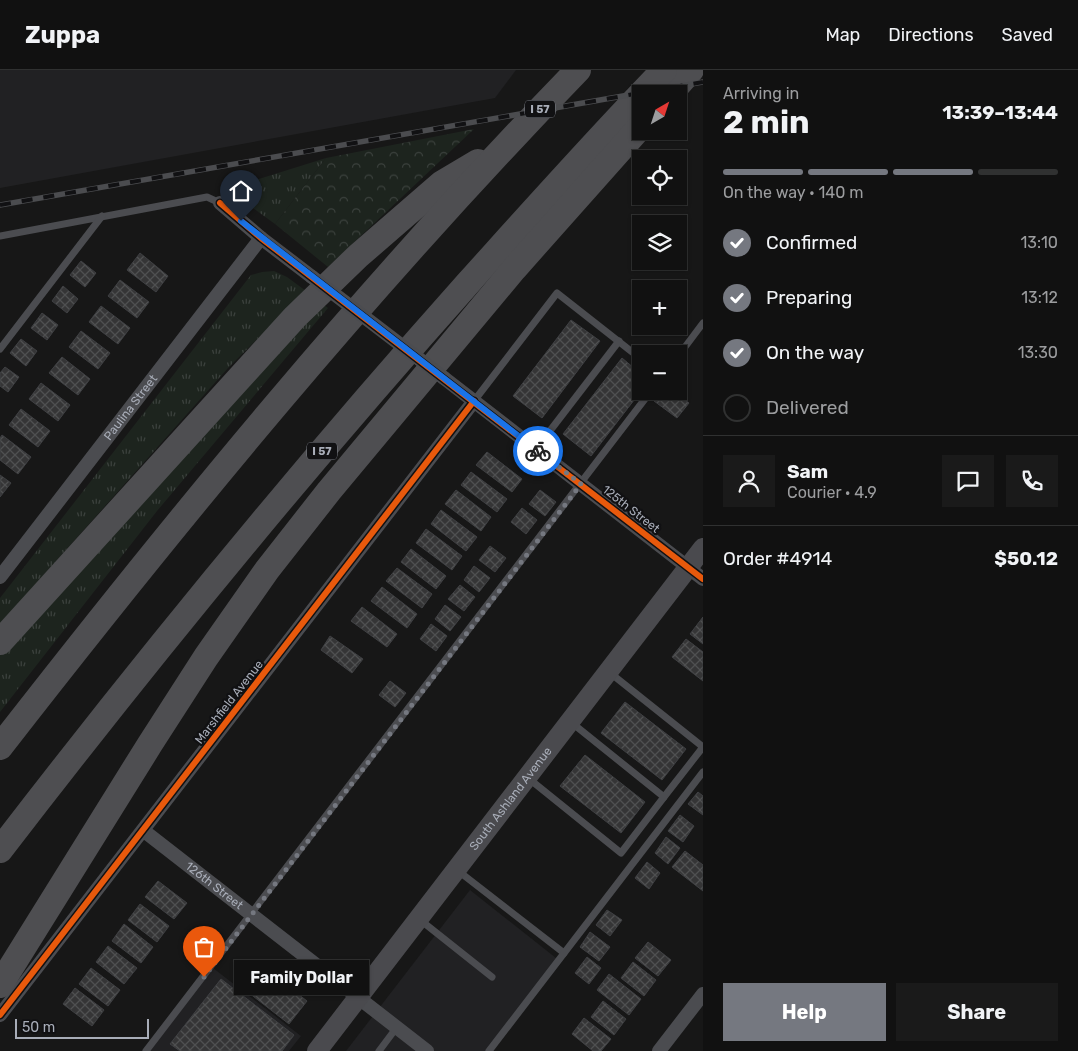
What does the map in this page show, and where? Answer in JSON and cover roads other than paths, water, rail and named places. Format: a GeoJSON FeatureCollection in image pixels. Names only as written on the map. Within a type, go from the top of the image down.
{"type":"FeatureCollection","features":[{"type":"Feature","properties":{"kind":"highway","name":"I 57"},"geometry":{"type":"LineString","coordinates":[[0,747],[115,600],[340,329],[502,148],[578,70]]}},
{"type":"Feature","properties":{"kind":"highway","name":"I 57"},"geometry":{"type":"LineString","coordinates":[[0,850],[169,634],[276,505],[429,327],[602,134],[664,70]]}},
{"type":"Feature","properties":{"kind":"highway"},"geometry":{"type":"LineString","coordinates":[[678,85],[691,70]]}},
{"type":"Feature","properties":{"kind":"highway"},"geometry":{"type":"LineString","coordinates":[[0,985],[206,656],[267,570],[342,476],[514,269],[632,136]]}},
{"type":"Feature","properties":{"kind":"highway"},"geometry":{"type":"LineString","coordinates":[[0,642],[295,317],[358,256],[441,184],[502,148]]}},
{"type":"Feature","properties":{"kind":"main road","name":"South Ashland Avenue"},"geometry":{"type":"LineString","coordinates":[[317,1051],[608,672],[696,573],[703,548]]}},
{"type":"Feature","properties":{"kind":"street","name":"125th Street"},"geometry":{"type":"LineString","coordinates":[[220,203],[261,238],[696,573]]}},
{"type":"Feature","properties":{"kind":"street","name":"Paulina Street"},"geometry":{"type":"LineString","coordinates":[[0,577],[261,238]]}},
{"type":"Feature","properties":{"kind":"street","name":"Marshfield Avenue"},"geometry":{"type":"LineString","coordinates":[[0,1015],[144,831],[474,401]]}},
{"type":"Feature","properties":{"kind":"street","name":"126th Street"},"geometry":{"type":"LineString","coordinates":[[144,831],[427,1051]]}},
{"type":"Feature","properties":{"kind":"street"},"geometry":{"type":"LineString","coordinates":[[659,1051],[703,994]]}},
{"type":"Feature","properties":{"kind":"lane"},"geometry":{"type":"LineString","coordinates":[[0,236],[207,197],[220,203]]}},
{"type":"Feature","properties":{"kind":"lane"},"geometry":{"type":"LineString","coordinates":[[0,350],[102,216]]}},
{"type":"Feature","properties":{"kind":"lane"},"geometry":{"type":"LineString","coordinates":[[474,401],[557,293],[632,352]]}},
{"type":"Feature","properties":{"kind":"lane"},"geometry":{"type":"LineString","coordinates":[[686,345],[703,323]]}},
{"type":"Feature","properties":{"kind":"lane"},"geometry":{"type":"LineString","coordinates":[[536,449],[619,341]]}},
{"type":"Feature","properties":{"kind":"lane"},"geometry":{"type":"LineString","coordinates":[[148,1050],[644,400]]}},
{"type":"Feature","properties":{"kind":"lane"},"geometry":{"type":"LineString","coordinates":[[527,777],[621,853],[703,747],[608,672]]}},
{"type":"Feature","properties":{"kind":"lane"},"geometry":{"type":"LineString","coordinates":[[570,722],[664,797]]}},
{"type":"Feature","properties":{"kind":"lane"},"geometry":{"type":"LineString","coordinates":[[489,1051],[703,772]]}},
{"type":"Feature","properties":{"kind":"lane"},"geometry":{"type":"LineString","coordinates":[[457,870],[564,954]]}},
{"type":"Feature","properties":{"kind":"lane"},"geometry":{"type":"LineString","coordinates":[[418,919],[492,977]]}},
{"type":"Feature","properties":{"kind":"lane"},"geometry":{"type":"LineString","coordinates":[[379,1051],[397,1028]]}},
{"type":"Feature","properties":{"kind":"railway"},"geometry":{"type":"LineString","coordinates":[[0,205],[703,82]]}},
{"type":"Feature","properties":{"kind":"place","name":"Family Dollar"},"geometry":{"type":"Point","coordinates":[204,977]}}]}
